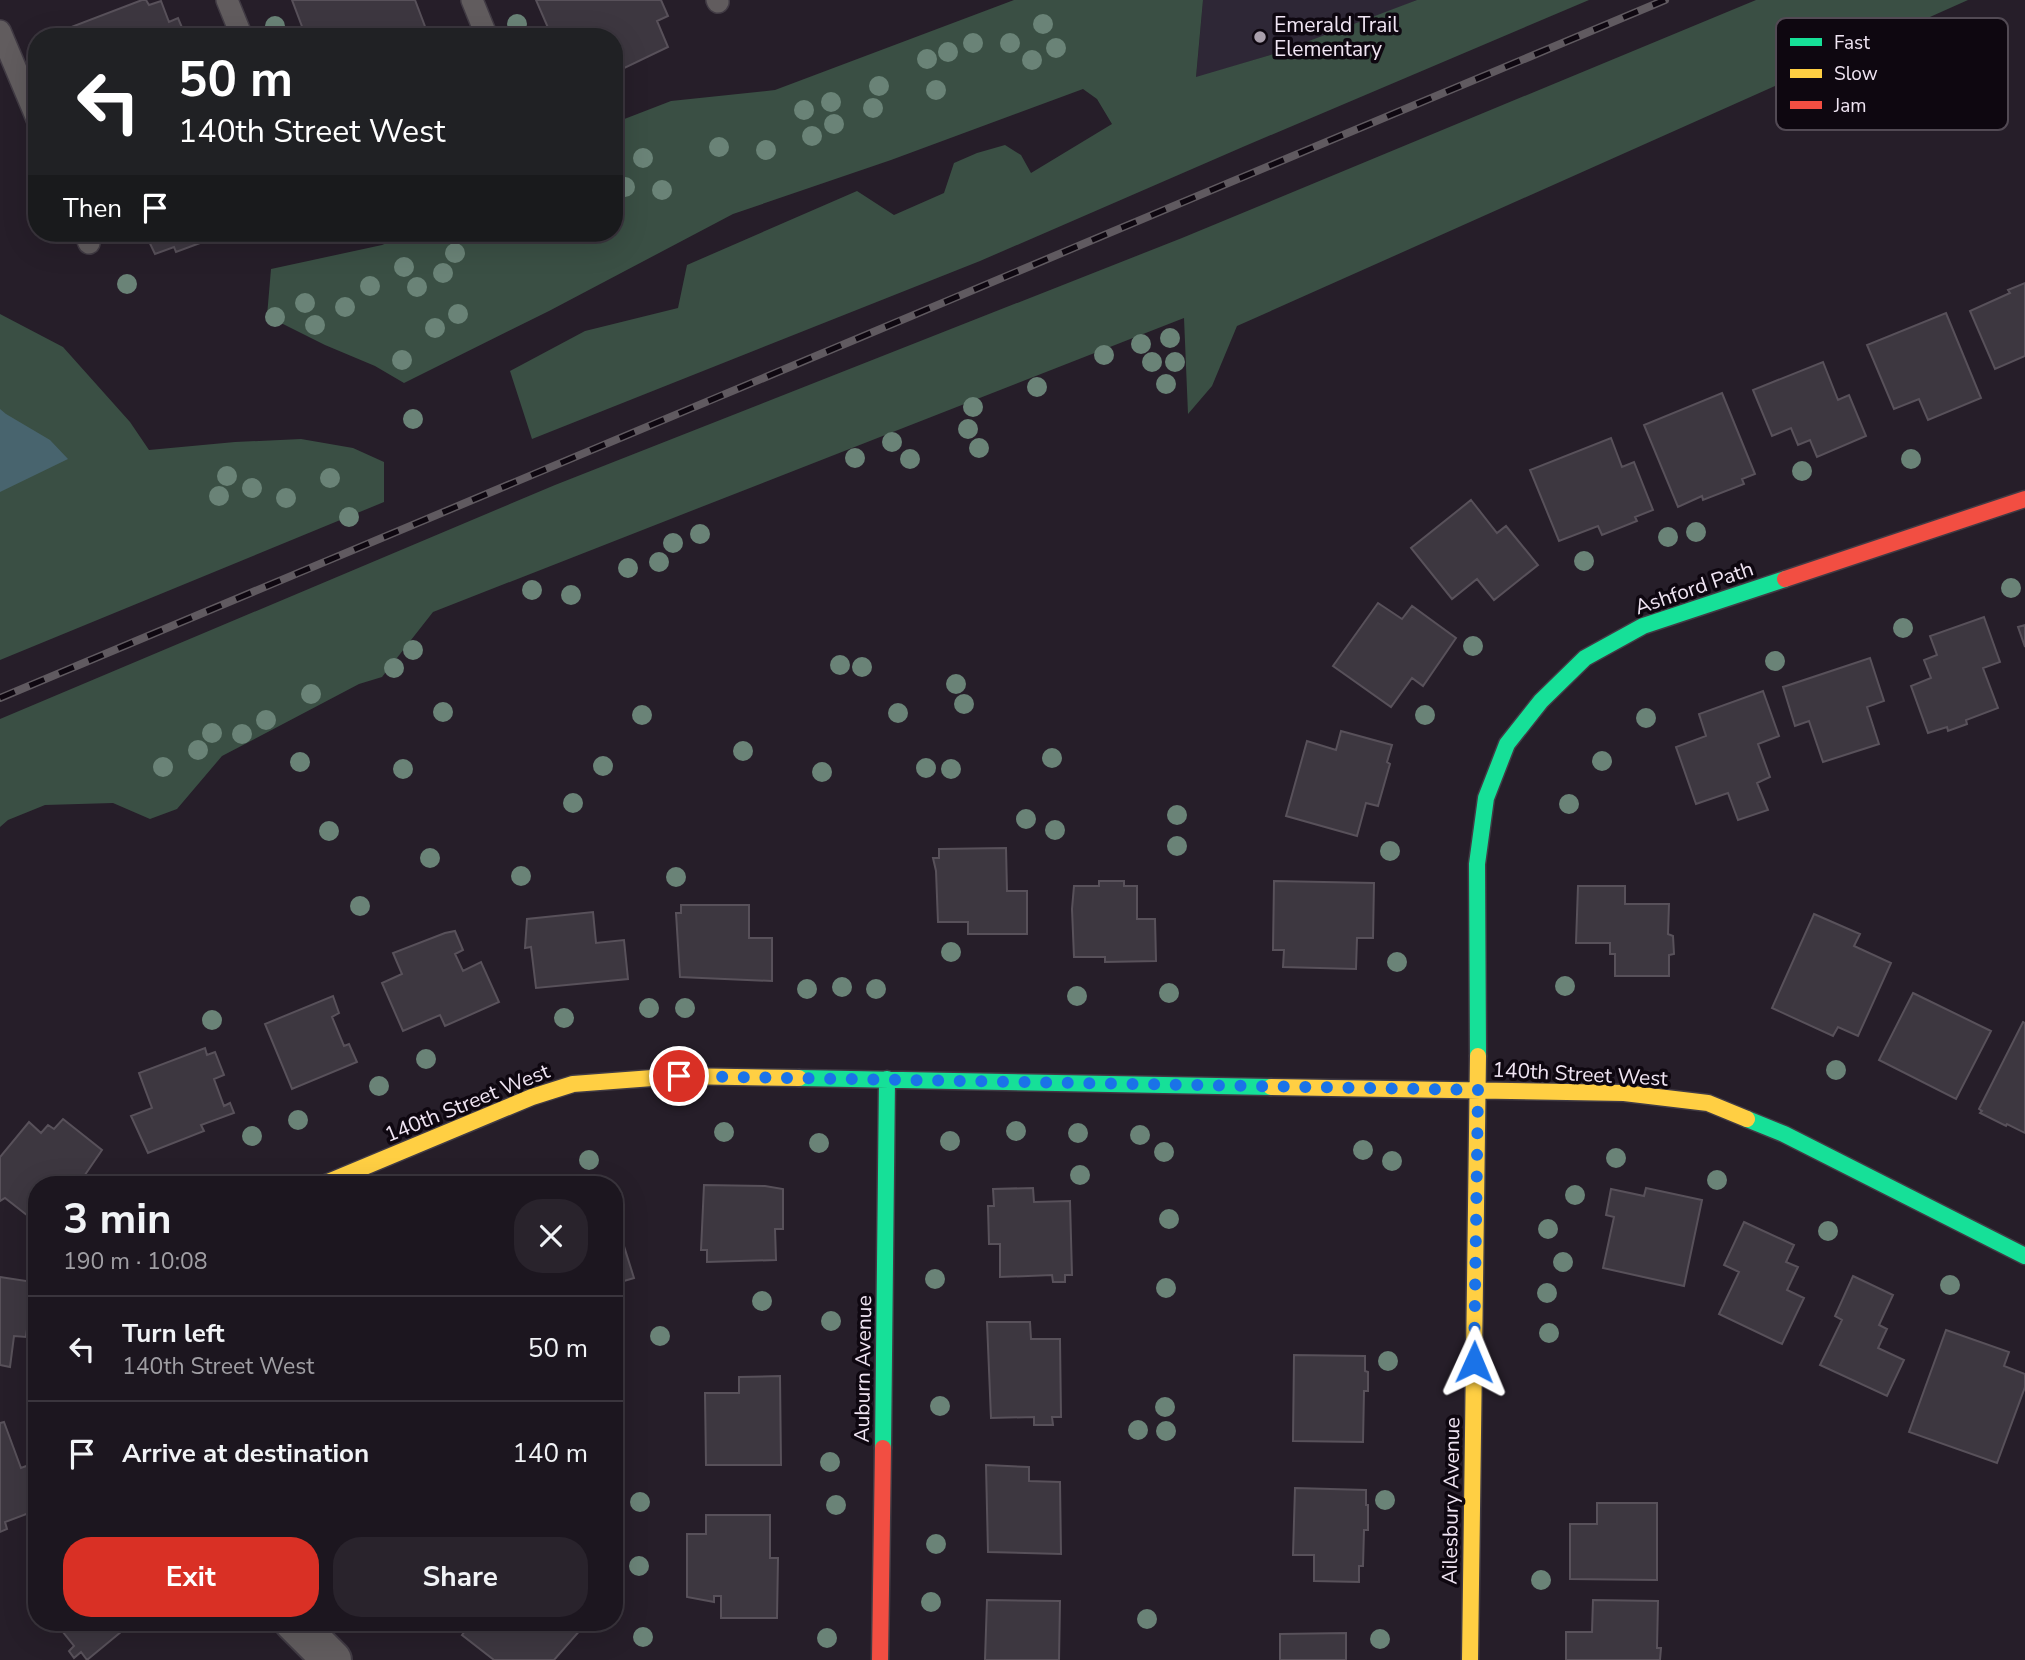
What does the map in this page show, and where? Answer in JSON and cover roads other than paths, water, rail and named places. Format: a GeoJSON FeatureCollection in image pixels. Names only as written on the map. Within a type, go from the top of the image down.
{"type":"FeatureCollection","features":[{"type":"Feature","properties":{"kind":"street","name":"Ashford Path"},"geometry":{"type":"LineString","coordinates":[[1478,1090],[1477,863],[1486,798],[1507,744],[1541,701],[1585,658],[1643,626],[2025,499]]}},
{"type":"Feature","properties":{"kind":"street","name":"140th Street West"},"geometry":{"type":"LineString","coordinates":[[343,1176],[532,1097],[572,1084],[622,1079],[679,1076],[1624,1093],[1707,1103],[1784,1134],[2025,1256]]}},
{"type":"Feature","properties":{"kind":"street","name":"Auburn Avenue"},"geometry":{"type":"LineString","coordinates":[[880,1660],[887,1079]]}},
{"type":"Feature","properties":{"kind":"street","name":"Ailesbury Avenue"},"geometry":{"type":"LineString","coordinates":[[1469,1660],[1478,1090]]}},
{"type":"Feature","properties":{"kind":"street"},"geometry":{"type":"LineString","coordinates":[[302,1631],[332,1660]]}},
{"type":"Feature","properties":{"kind":"lane"},"geometry":{"type":"LineString","coordinates":[[227,0],[238,28]]}},
{"type":"Feature","properties":{"kind":"lane"},"geometry":{"type":"LineString","coordinates":[[472,0],[483,28]]}},
{"type":"Feature","properties":{"kind":"lane"},"geometry":{"type":"LineString","coordinates":[[0,31],[28,98]]}},
{"type":"Feature","properties":{"kind":"water"},"geometry":{"type":"Polygon","coordinates":[[[0,409],[50,440],[68,459],[0,492],[0,409]]]}},
{"type":"Feature","properties":{"kind":"railway"},"geometry":{"type":"LineString","coordinates":[[0,698],[1665,0]]}},
{"type":"Feature","properties":{"kind":"place","name":"Emerald Trail Elementary"},"geometry":{"type":"Point","coordinates":[1260,37]}}]}
